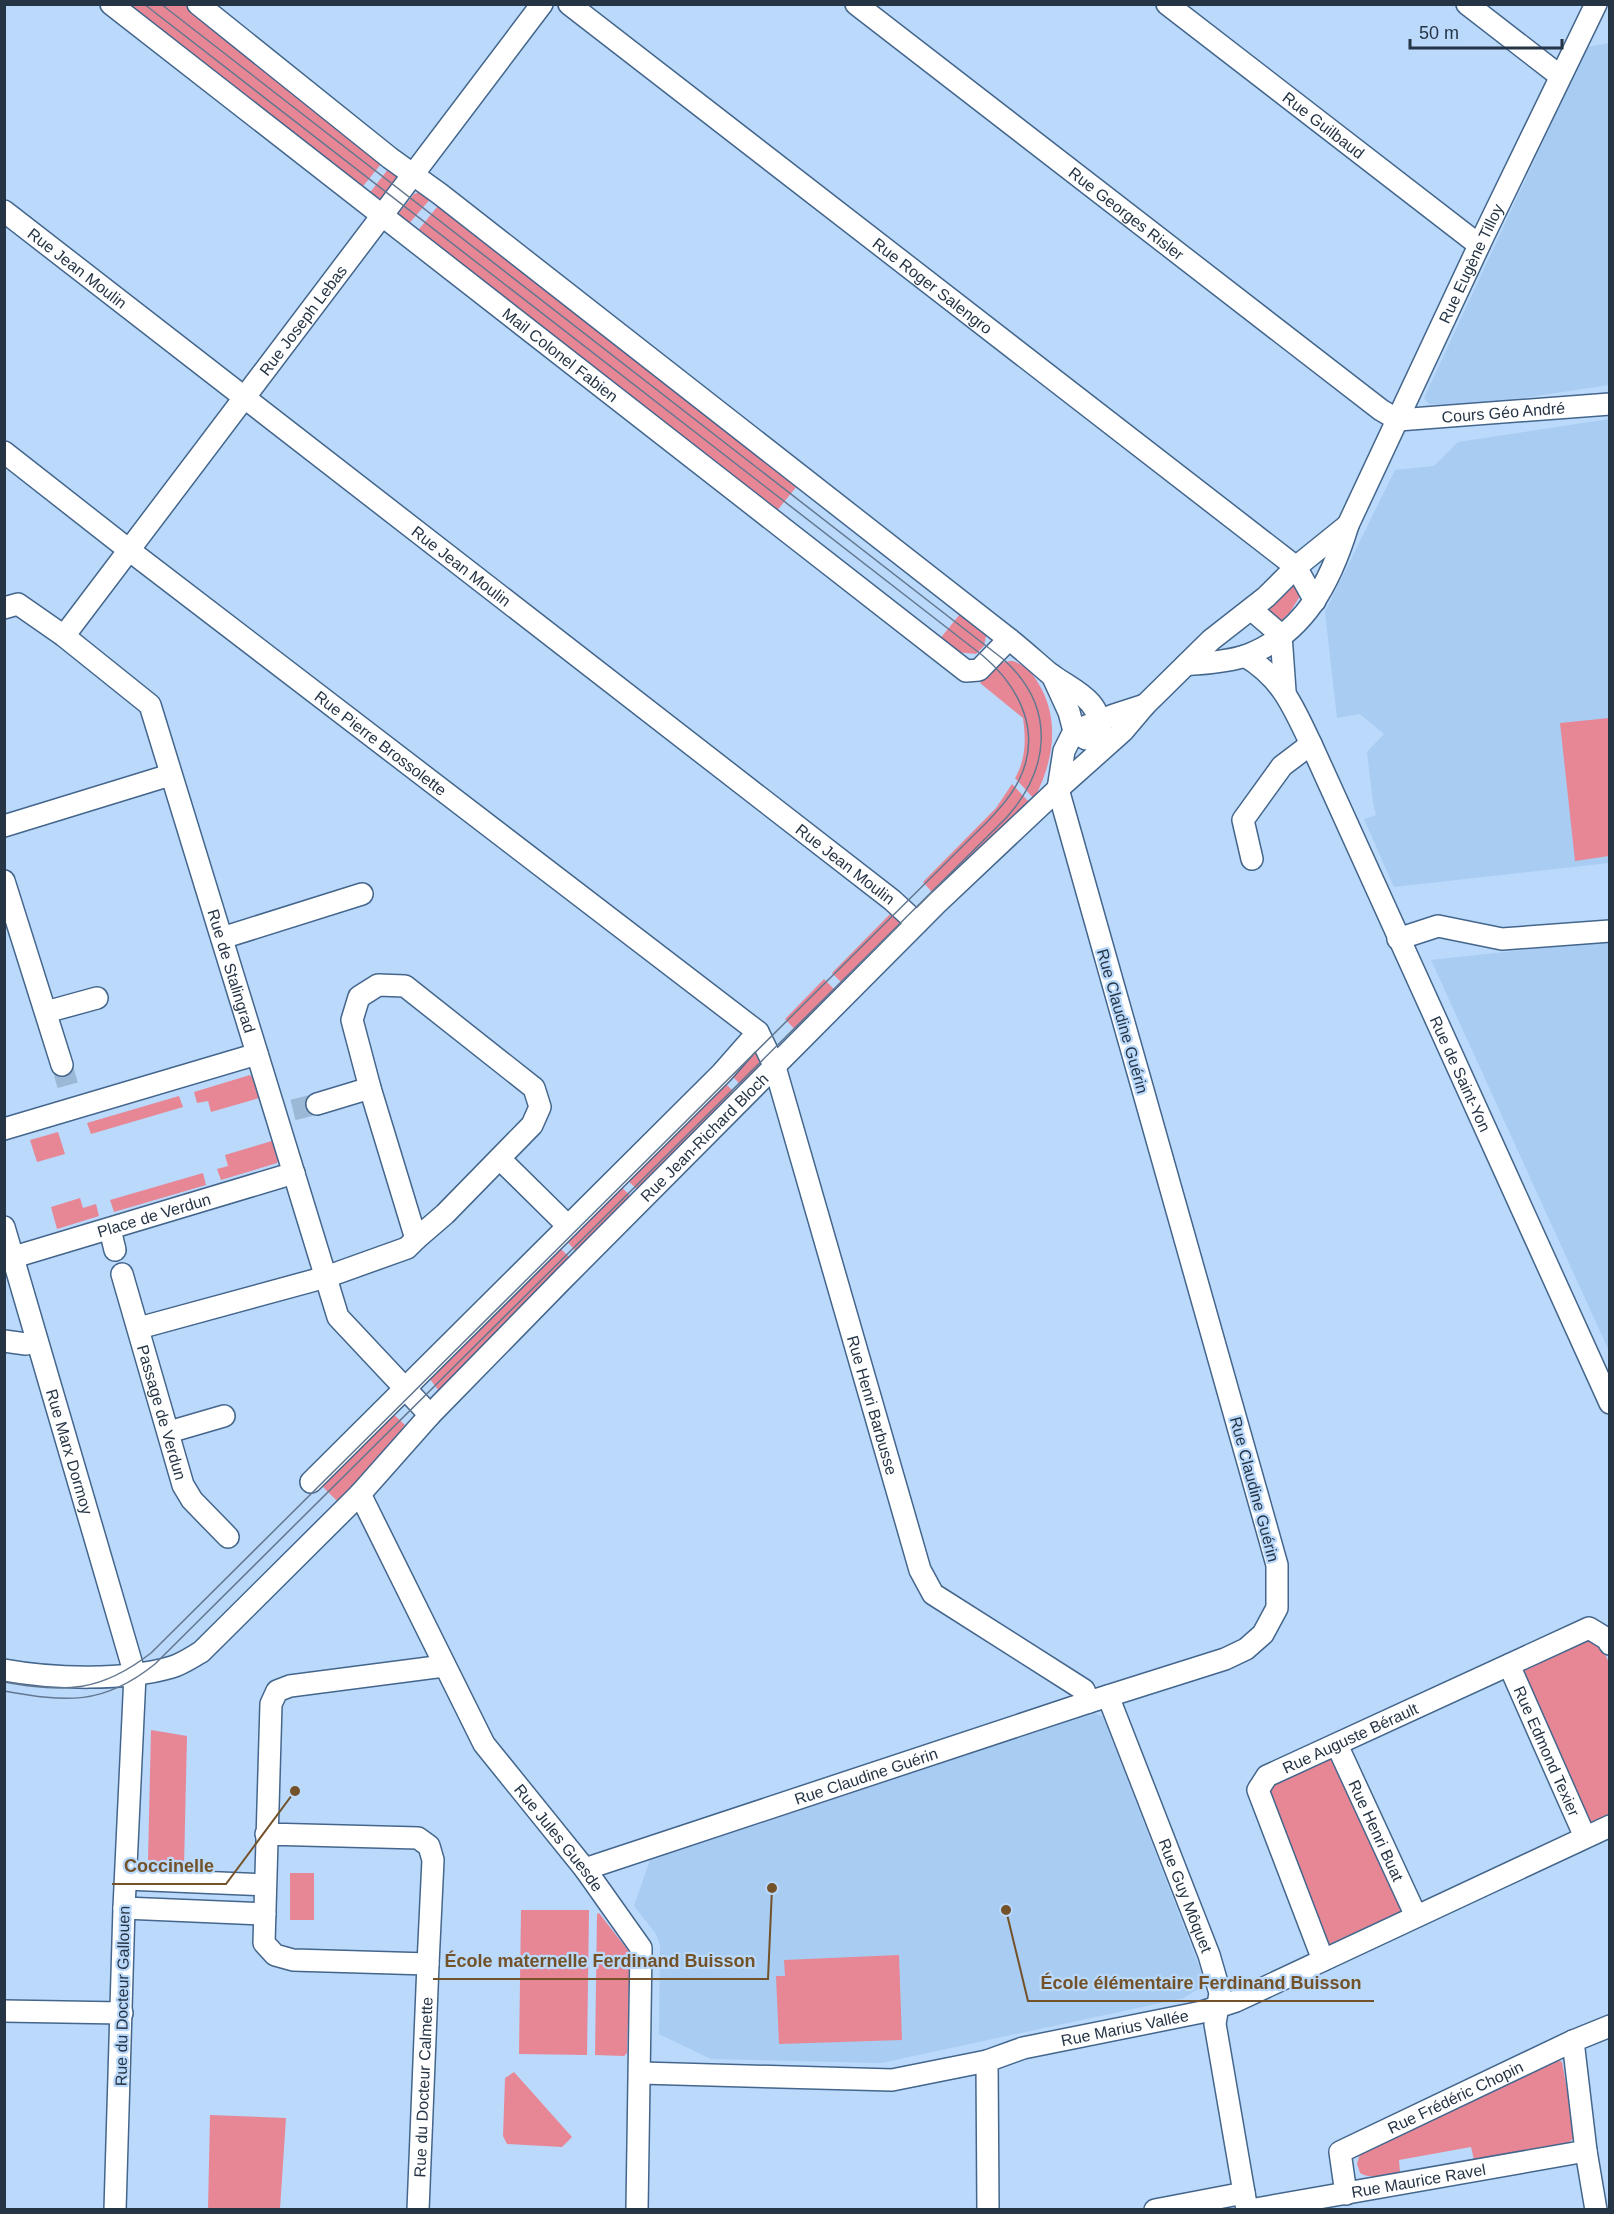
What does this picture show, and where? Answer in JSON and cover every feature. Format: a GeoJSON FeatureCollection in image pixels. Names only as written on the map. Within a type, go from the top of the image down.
{"type":"FeatureCollection","features":[{"type":"Feature","properties":{"kind":"street","name":"Mail Colonel Fabien"},"geometry":{"type":"LineString","coordinates":[[111,4],[381,217],[966,671],[979,670],[1009,639]]}},
{"type":"Feature","properties":{"kind":"street"},"geometry":{"type":"LineString","coordinates":[[198,4],[1052,675],[1077,689],[1091,703],[1101,721],[1101,749]]}},
{"type":"Feature","properties":{"kind":"street","name":"Rue Joseph Lebas"},"geometry":{"type":"LineString","coordinates":[[64,636],[542,4]]}},
{"type":"Feature","properties":{"kind":"street","name":"Rue Roger Salengro"},"geometry":{"type":"LineString","coordinates":[[569,4],[1296,567]]}},
{"type":"Feature","properties":{"kind":"street","name":"Rue Georges Risler"},"geometry":{"type":"LineString","coordinates":[[855,4],[1372,403],[1398,420]]}},
{"type":"Feature","properties":{"kind":"street","name":"Rue Guilbaud"},"geometry":{"type":"LineString","coordinates":[[1167,4],[1479,245]]}},
{"type":"Feature","properties":{"kind":"street"},"geometry":{"type":"LineString","coordinates":[[1467,4],[1560,76]]}},
{"type":"Feature","properties":{"kind":"street","name":"Rue Eugène Tilloy"},"geometry":{"type":"LineString","coordinates":[[1185,665],[1245,656],[1281,635],[1303,617],[1315,601],[1337,559],[1348,525],[1479,245],[1596,4]]}},
{"type":"Feature","properties":{"kind":"street","name":"Rue Jean Moulin"},"geometry":{"type":"LineString","coordinates":[[4,211],[896,904],[917,923]]}},
{"type":"Feature","properties":{"kind":"street","name":"Cours Géo André"},"geometry":{"type":"LineString","coordinates":[[1398,420],[1610,404]]}},
{"type":"Feature","properties":{"kind":"street","name":"Rue Pierre Brossolette"},"geometry":{"type":"LineString","coordinates":[[4,452],[758,1032]]}},
{"type":"Feature","properties":{"kind":"street","name":"Rue Eugène Tilloy"},"geometry":{"type":"LineString","coordinates":[[1058,789],[1123,731],[1144,705],[1211,640],[1248,613],[1296,567],[1348,525]]}},
{"type":"Feature","properties":{"kind":"street"},"geometry":{"type":"LineString","coordinates":[[1296,567],[1315,601]]}},
{"type":"Feature","properties":{"kind":"street","name":"Rue de Stalingrad"},"geometry":{"type":"LineString","coordinates":[[4,608],[18,604],[64,636],[150,705],[257,1054],[284,1113],[294,1173],[338,1317],[430,1415]]}},
{"type":"Feature","properties":{"kind":"street"},"geometry":{"type":"LineString","coordinates":[[1245,656],[1248,613],[1281,635]]}},
{"type":"Feature","properties":{"kind":"street","name":"Rue de Saint-Yon"},"geometry":{"type":"LineString","coordinates":[[1281,635],[1285,691]]}},
{"type":"Feature","properties":{"kind":"street","name":"Rue de Saint-Yon"},"geometry":{"type":"LineString","coordinates":[[1245,656],[1261,665],[1285,691],[1311,744],[1610,1403]]}},
{"type":"Feature","properties":{"kind":"street"},"geometry":{"type":"LineString","coordinates":[[1052,675],[1070,712],[1074,731],[1064,751],[1058,789]]}},
{"type":"Feature","properties":{"kind":"street","name":"Rue Eugène Tilloy"},"geometry":{"type":"LineString","coordinates":[[1074,731],[1144,705]]}},
{"type":"Feature","properties":{"kind":"street"},"geometry":{"type":"LineString","coordinates":[[1074,731],[1101,749]]}},
{"type":"Feature","properties":{"kind":"street"},"geometry":{"type":"LineString","coordinates":[[1252,859],[1244,820],[1282,766],[1311,744]]}},
{"type":"Feature","properties":{"kind":"street"},"geometry":{"type":"LineString","coordinates":[[4,826],[170,775]]}},
{"type":"Feature","properties":{"kind":"street","name":"Rue Jean-Richard Bloch"},"geometry":{"type":"LineString","coordinates":[[4,1670],[52,1676],[135,1675],[174,1667],[201,1652],[360,1494],[430,1415],[917,923],[1058,789]]}},
{"type":"Feature","properties":{"kind":"street","name":"Rue Claudine Guérin"},"geometry":{"type":"LineString","coordinates":[[585,1869],[1225,1659],[1246,1649],[1263,1634],[1277,1608],[1277,1565],[1058,789]]}},
{"type":"Feature","properties":{"kind":"street"},"geometry":{"type":"LineString","coordinates":[[4,880],[62,1065]]}},
{"type":"Feature","properties":{"kind":"street"},"geometry":{"type":"LineString","coordinates":[[222,938],[362,894]]}},
{"type":"Feature","properties":{"kind":"street"},"geometry":{"type":"LineString","coordinates":[[1398,939],[1438,926],[1502,939],[1609,931]]}},
{"type":"Feature","properties":{"kind":"street"},"geometry":{"type":"LineString","coordinates":[[139,1328],[326,1277],[407,1248],[445,1214],[532,1125],[540,1107],[534,1088],[405,986],[378,985],[359,997],[352,1020],[416,1239]]}},
{"type":"Feature","properties":{"kind":"street"},"geometry":{"type":"LineString","coordinates":[[46,1012],[97,998]]}},
{"type":"Feature","properties":{"kind":"street","name":"Rue Henri Barbusse"},"geometry":{"type":"LineString","coordinates":[[758,1032],[775,1067],[920,1570],[933,1594],[1099,1699]]}},
{"type":"Feature","properties":{"kind":"street","name":"Rue Jean-Richard Bloch"},"geometry":{"type":"LineString","coordinates":[[311,1482],[722,1073],[758,1032]]}},
{"type":"Feature","properties":{"kind":"street"},"geometry":{"type":"LineString","coordinates":[[4,1129],[71,1099],[257,1054]]}},
{"type":"Feature","properties":{"kind":"street"},"geometry":{"type":"LineString","coordinates":[[317,1104],[370,1088]]}},
{"type":"Feature","properties":{"kind":"street"},"geometry":{"type":"LineString","coordinates":[[500,1159],[568,1226]]}},
{"type":"Feature","properties":{"kind":"street","name":"Place de Verdun"},"geometry":{"type":"LineString","coordinates":[[14,1257],[294,1173]]}},
{"type":"Feature","properties":{"kind":"street","name":"Rue Marx Dormoy"},"geometry":{"type":"LineString","coordinates":[[4,1227],[135,1675]]}},
{"type":"Feature","properties":{"kind":"street"},"geometry":{"type":"LineString","coordinates":[[110,1229],[115,1250]]}},
{"type":"Feature","properties":{"kind":"street","name":"Passage de Verdun"},"geometry":{"type":"LineString","coordinates":[[122,1274],[170,1432],[183,1485],[192,1500],[228,1538]]}},
{"type":"Feature","properties":{"kind":"street"},"geometry":{"type":"LineString","coordinates":[[4,1341],[26,1344],[37,1341]]}},
{"type":"Feature","properties":{"kind":"street"},"geometry":{"type":"LineString","coordinates":[[170,1432],[224,1416]]}},
{"type":"Feature","properties":{"kind":"street","name":"Rue Jules Guesde"},"geometry":{"type":"LineString","coordinates":[[360,1494],[484,1744],[585,1869],[641,1948],[641,2073],[637,2210]]}},
{"type":"Feature","properties":{"kind":"street","name":"Rue Auguste Bérault"},"geometry":{"type":"LineString","coordinates":[[1323,1960],[1258,1790],[1267,1776],[1589,1628],[1607,1639],[1610,1644]]}},
{"type":"Feature","properties":{"kind":"street","name":"Rue Edmond Texier"},"geometry":{"type":"LineString","coordinates":[[1509,1665],[1585,1837]]}},
{"type":"Feature","properties":{"kind":"street"},"geometry":{"type":"LineString","coordinates":[[428,1964],[293,1960],[275,1955],[264,1943],[272,1704],[277,1691],[290,1686],[444,1666]]}},
{"type":"Feature","properties":{"kind":"street","name":"Rue du Docteur Gallouen"},"geometry":{"type":"LineString","coordinates":[[115,2210],[124,1908],[135,1675]]}},
{"type":"Feature","properties":{"kind":"street","name":"Rue Guy Môquet"},"geometry":{"type":"LineString","coordinates":[[1099,1699],[1209,1955],[1220,1993],[1215,2024],[1247,2204]]}},
{"type":"Feature","properties":{"kind":"street","name":"Rue Henri Buat"},"geometry":{"type":"LineString","coordinates":[[1337,1744],[1416,1916]]}},
{"type":"Feature","properties":{"kind":"street","name":"Rue Marius Vallée"},"geometry":{"type":"LineString","coordinates":[[641,2073],[892,2080],[987,2061],[1023,2048],[1202,2012],[1236,2001],[1610,1826]]}},
{"type":"Feature","properties":{"kind":"street","name":"Rue du Docteur Calmette"},"geometry":{"type":"LineString","coordinates":[[266,1834],[418,1838],[429,1846],[433,1860],[418,2210]]}},
{"type":"Feature","properties":{"kind":"street"},"geometry":{"type":"LineString","coordinates":[[126,1879],[265,1885]]}},
{"type":"Feature","properties":{"kind":"street"},"geometry":{"type":"LineString","coordinates":[[124,1908],[265,1914]]}},
{"type":"Feature","properties":{"kind":"street"},"geometry":{"type":"LineString","coordinates":[[4,2011],[122,2013]]}},
{"type":"Feature","properties":{"kind":"street","name":"Rue Frédéric Chopin"},"geometry":{"type":"LineString","coordinates":[[1346,2194],[1340,2152],[1573,2041],[1610,2026]]}},
{"type":"Feature","properties":{"kind":"street"},"geometry":{"type":"LineString","coordinates":[[1573,2041],[1586,2151],[1596,2210]]}},
{"type":"Feature","properties":{"kind":"street"},"geometry":{"type":"LineString","coordinates":[[987,2061],[988,2210]]}},
{"type":"Feature","properties":{"kind":"street","name":"Rue Maurice Ravel"},"geometry":{"type":"LineString","coordinates":[[1155,2210],[1346,2194],[1586,2151]]}},
{"type":"Feature","properties":{"kind":"shaded area"},"geometry":{"type":"Polygon","coordinates":[[[122,5],[185,5],[385,159],[360,190],[122,5]]]}},
{"type":"Feature","properties":{"kind":"shaded area"},"geometry":{"type":"Polygon","coordinates":[[[1609,43],[1609,385],[1468,406],[1429,404],[1424,398],[1587,47],[1609,43]]]}},
{"type":"Feature","properties":{"kind":"shaded area"},"geometry":{"type":"Polygon","coordinates":[[[392,164],[397,168],[399,181],[387,197],[375,199],[368,195],[392,164]]]}},
{"type":"Feature","properties":{"kind":"shaded area"},"geometry":{"type":"Polygon","coordinates":[[[420,192],[432,197],[407,226],[400,220],[399,213],[414,194],[420,192]]]}},
{"type":"Feature","properties":{"kind":"shaded area"},"geometry":{"type":"Polygon","coordinates":[[[441,202],[801,481],[776,512],[416,233],[441,202]]]}},
{"type":"Feature","properties":{"kind":"shaded area"},"geometry":{"type":"Polygon","coordinates":[[[1609,419],[1609,863],[1394,887],[1364,819],[1376,815],[1367,752],[1384,734],[1360,714],[1337,718],[1325,612],[1395,470],[1434,466],[1458,442],[1609,419]]]}},
{"type":"Feature","properties":{"kind":"shaded area"},"geometry":{"type":"Polygon","coordinates":[[[1295,582],[1302,593],[1290,612],[1280,622],[1261,612],[1295,582]]]}},
{"type":"Feature","properties":{"kind":"shaded area"},"geometry":{"type":"Polygon","coordinates":[[[964,609],[987,631],[984,646],[976,654],[955,652],[939,640],[964,609]]]}},
{"type":"Feature","properties":{"kind":"shaded area"},"geometry":{"type":"Polygon","coordinates":[[[1013,661],[1031,672],[1037,680],[1048,703],[1051,717],[1049,759],[1034,799],[1015,778],[1024,749],[1023,718],[980,683],[998,665],[1013,661]]]}},
{"type":"Feature","properties":{"kind":"shaded area"},"geometry":{"type":"Polygon","coordinates":[[[1609,718],[1609,856],[1575,861],[1560,723],[1609,718]]]}},
{"type":"Feature","properties":{"kind":"shaded area"},"geometry":{"type":"Polygon","coordinates":[[[1012,784],[1032,805],[938,899],[923,882],[996,808],[1012,784]]]}},
{"type":"Feature","properties":{"kind":"shaded area"},"geometry":{"type":"Polygon","coordinates":[[[893,911],[903,923],[847,988],[832,973],[893,911]]]}},
{"type":"Feature","properties":{"kind":"shaded area"},"geometry":{"type":"Polygon","coordinates":[[[1609,941],[1609,1351],[1431,960],[1609,941]]]}},
{"type":"Feature","properties":{"kind":"shaded area"},"geometry":{"type":"Polygon","coordinates":[[[824,979],[839,994],[800,1035],[785,1019],[824,979]]]}},
{"type":"Feature","properties":{"kind":"shaded area"},"geometry":{"type":"Polygon","coordinates":[[[758,1045],[765,1061],[745,1089],[729,1073],[758,1045]]]}},
{"type":"Feature","properties":{"kind":"shaded area"},"geometry":{"type":"Polygon","coordinates":[[[250,1075],[259,1098],[211,1112],[208,1101],[197,1103],[194,1092],[250,1075]]]}},
{"type":"Feature","properties":{"kind":"shaded area"},"geometry":{"type":"Polygon","coordinates":[[[722,1080],[738,1096],[641,1193],[625,1178],[722,1080]]]}},
{"type":"Feature","properties":{"kind":"shaded area"},"geometry":{"type":"Polygon","coordinates":[[[179,1096],[183,1107],[91,1134],[87,1123],[179,1096]]]}},
{"type":"Feature","properties":{"kind":"shaded area"},"geometry":{"type":"Polygon","coordinates":[[[58,1132],[65,1154],[37,1162],[30,1140],[58,1132]]]}},
{"type":"Feature","properties":{"kind":"shaded area"},"geometry":{"type":"Polygon","coordinates":[[[272,1141],[277,1163],[221,1180],[217,1169],[228,1166],[225,1155],[272,1141]]]}},
{"type":"Feature","properties":{"kind":"shaded area"},"geometry":{"type":"Polygon","coordinates":[[[203,1173],[206,1185],[114,1212],[110,1200],[203,1173]]]}},
{"type":"Feature","properties":{"kind":"shaded area"},"geometry":{"type":"Polygon","coordinates":[[[618,1184],[635,1200],[579,1255],[564,1238],[618,1184]]]}},
{"type":"Feature","properties":{"kind":"shaded area"},"geometry":{"type":"Polygon","coordinates":[[[80,1198],[83,1208],[96,1204],[99,1216],[57,1229],[51,1207],[80,1198]]]}},
{"type":"Feature","properties":{"kind":"shaded area"},"geometry":{"type":"Polygon","coordinates":[[[557,1245],[573,1261],[439,1391],[426,1374],[557,1245]]]}},
{"type":"Feature","properties":{"kind":"shaded area"},"geometry":{"type":"Polygon","coordinates":[[[390,1411],[406,1426],[338,1502],[318,1482],[390,1411]]]}},
{"type":"Feature","properties":{"kind":"shaded area"},"geometry":{"type":"Polygon","coordinates":[[[1591,1636],[1598,1638],[1609,1663],[1609,1814],[1587,1824],[1518,1668],[1591,1636]]]}},
{"type":"Feature","properties":{"kind":"shaded area"},"geometry":{"type":"Polygon","coordinates":[[[1095,1713],[1103,1717],[1206,1984],[1184,1998],[881,2063],[711,2059],[659,2034],[660,1945],[656,1934],[634,1906],[650,1860],[1095,1713]]]}},
{"type":"Feature","properties":{"kind":"shaded area"},"geometry":{"type":"Polygon","coordinates":[[[151,1730],[187,1736],[184,1866],[148,1860],[151,1730]]]}},
{"type":"Feature","properties":{"kind":"shaded area"},"geometry":{"type":"Polygon","coordinates":[[[1334,1755],[1405,1910],[1327,1945],[1265,1791],[1270,1782],[1334,1755]]]}},
{"type":"Feature","properties":{"kind":"shaded area"},"geometry":{"type":"Polygon","coordinates":[[[290,1873],[314,1873],[314,1920],[290,1920],[290,1873]]]}},
{"type":"Feature","properties":{"kind":"shaded area"},"geometry":{"type":"Polygon","coordinates":[[[521,1910],[589,1910],[587,2055],[519,2054],[521,1910]]]}},
{"type":"Feature","properties":{"kind":"shaded area"},"geometry":{"type":"Polygon","coordinates":[[[599,1913],[630,1953],[627,2053],[624,2056],[595,2055],[597,1914],[599,1913]]]}},
{"type":"Feature","properties":{"kind":"shaded area"},"geometry":{"type":"Polygon","coordinates":[[[899,1955],[902,2040],[779,2044],[776,1976],[785,1976],[784,1960],[899,1955]]]}},
{"type":"Feature","properties":{"kind":"shaded area"},"geometry":{"type":"Polygon","coordinates":[[[1556,2059],[1562,2062],[1575,2134],[1568,2143],[1474,2160],[1471,2147],[1399,2160],[1400,2172],[1375,2177],[1360,2173],[1357,2164],[1360,2153],[1556,2059]]]}},
{"type":"Feature","properties":{"kind":"shaded area"},"geometry":{"type":"Polygon","coordinates":[[[514,2072],[572,2137],[562,2147],[507,2144],[503,2136],[505,2078],[514,2072]]]}},
{"type":"Feature","properties":{"kind":"shaded area"},"geometry":{"type":"Polygon","coordinates":[[[210,2115],[286,2118],[280,2209],[208,2209],[210,2115]]]}},
{"type":"Feature","properties":{"kind":"tunnel"},"geometry":{"type":"LineString","coordinates":[[62,1065],[69,1090]]}},
{"type":"Feature","properties":{"kind":"tunnel"},"geometry":{"type":"LineString","coordinates":[[293,1110],[317,1104]]}},
{"type":"Feature","properties":{"kind":"tram line"},"geometry":{"type":"LineString","coordinates":[[4,1682],[46,1688],[82,1686],[116,1676],[151,1653],[988,821],[1016,786],[1026,762],[1029,745],[1028,728],[1016,696],[1007,681],[982,655],[144,4]]}},
{"type":"Feature","properties":{"kind":"tram line"},"geometry":{"type":"LineString","coordinates":[[4,1691],[65,1698],[101,1694],[136,1678],[155,1664],[1006,818],[1021,799],[1032,779],[1039,758],[1041,737],[1039,717],[1032,697],[1020,677],[1003,659],[161,4]]}},
{"type":"Feature","properties":{"kind":"place","name":"Coccinelle"},"geometry":{"type":"Point","coordinates":[295,1791]}},
{"type":"Feature","properties":{"kind":"place","name":"École maternelle Ferdinand Buisson"},"geometry":{"type":"Point","coordinates":[772,1888]}},
{"type":"Feature","properties":{"kind":"place","name":"École élémentaire Ferdinand Buisson"},"geometry":{"type":"Point","coordinates":[1006,1910]}}]}
